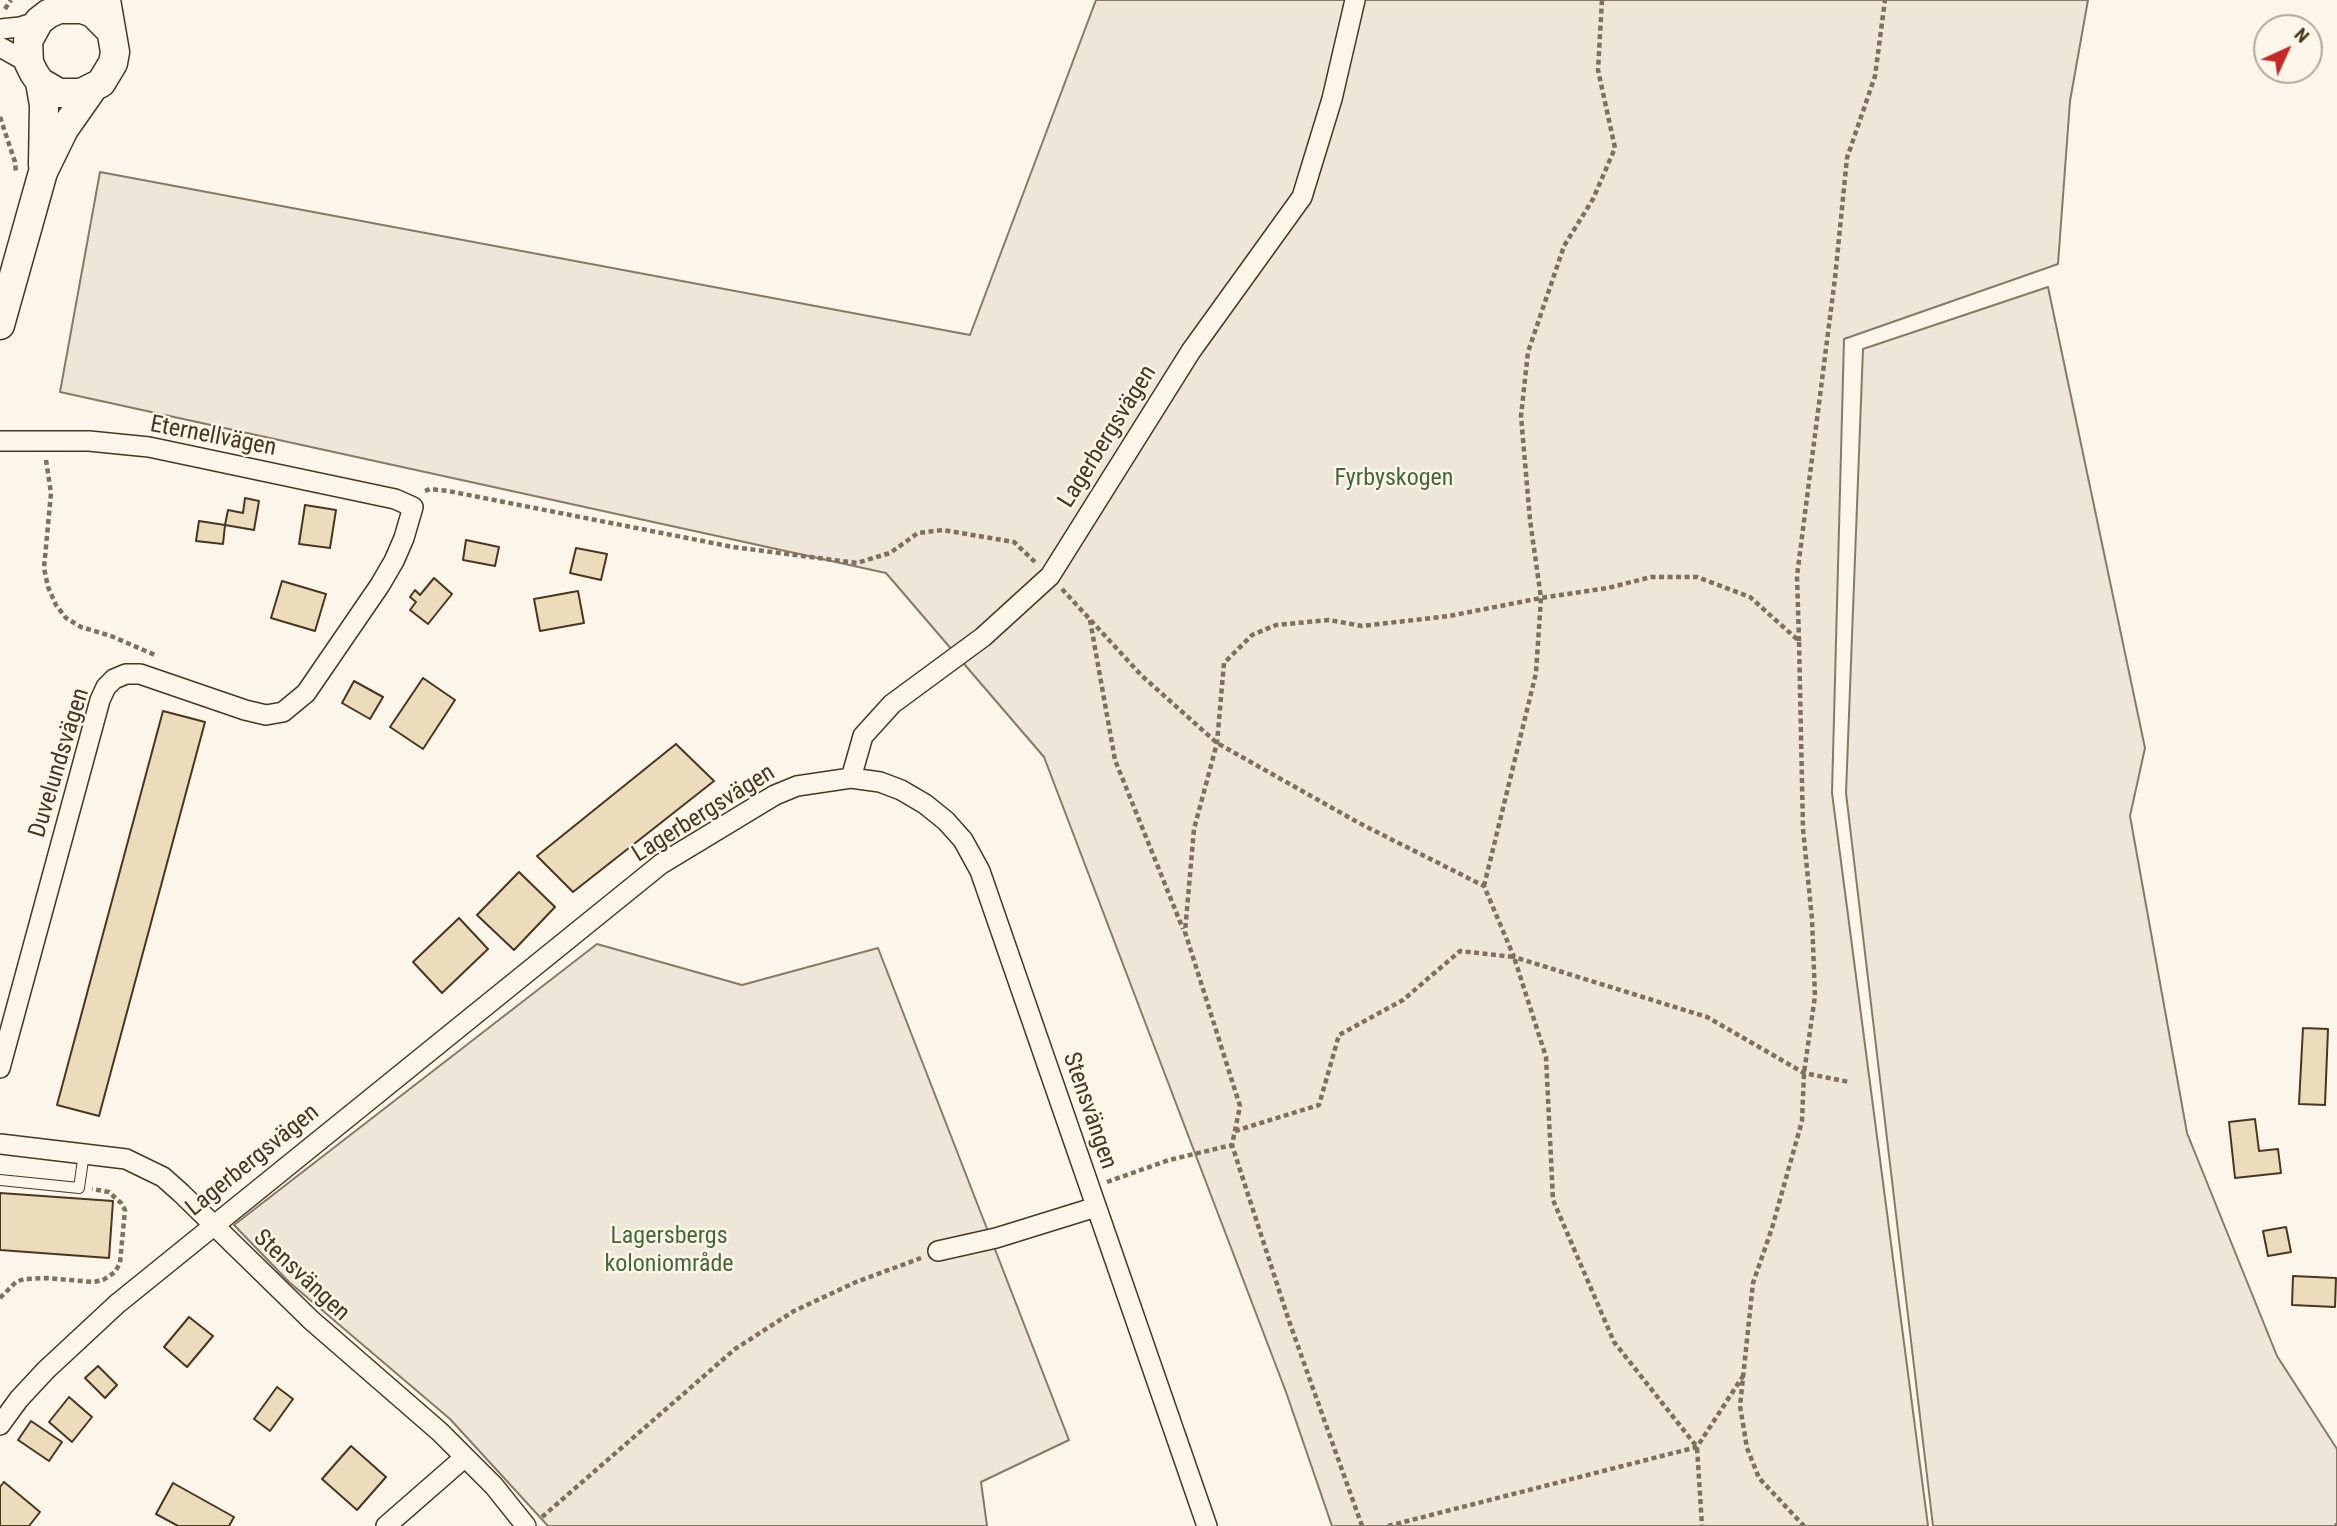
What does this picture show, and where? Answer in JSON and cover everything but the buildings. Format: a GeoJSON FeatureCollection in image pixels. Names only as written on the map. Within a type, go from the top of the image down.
{"type":"FeatureCollection","features":[{"type":"Feature","properties":{"kind":"main road"},"geometry":{"type":"LineString","coordinates":[[35,72],[59,93],[81,93],[101,83],[113,63],[115,52],[106,0]]}},
{"type":"Feature","properties":{"kind":"main road"},"geometry":{"type":"LineString","coordinates":[[43,172],[44,105],[29,41],[55,10],[82,9],[93,13],[109,29]]}},
{"type":"Feature","properties":{"kind":"main road"},"geometry":{"type":"LineString","coordinates":[[0,325],[43,172],[64,129],[92,89]]}},
{"type":"Feature","properties":{"kind":"street","name":"Lagerbergsvägen"},"geometry":{"type":"LineString","coordinates":[[0,1425],[19,1399],[80,1336],[213,1225],[661,864],[775,795],[797,786],[851,778],[863,736],[883,713],[983,636],[1050,576],[1191,351],[1302,197],[1332,99],[1355,0]]}},
{"type":"Feature","properties":{"kind":"street"},"geometry":{"type":"LineString","coordinates":[[0,29],[20,27],[55,10]]}},
{"type":"Feature","properties":{"kind":"street"},"geometry":{"type":"LineString","coordinates":[[0,47],[35,72]]}},
{"type":"Feature","properties":{"kind":"street","name":"Eternellvägen"},"geometry":{"type":"LineString","coordinates":[[0,441],[89,441],[149,447],[395,499],[413,507]]}},
{"type":"Feature","properties":{"kind":"street","name":"Duvelundsvägen"},"geometry":{"type":"LineString","coordinates":[[0,1068],[100,700],[106,687],[114,679],[126,674],[140,674],[245,710],[266,715],[283,712],[306,693],[380,585],[404,538],[413,507]]}},
{"type":"Feature","properties":{"kind":"street","name":"Stensvängen"},"geometry":{"type":"LineString","coordinates":[[851,778],[880,782],[925,804],[946,821],[963,840],[984,882],[1207,1526]]}},
{"type":"Feature","properties":{"kind":"street","name":"Stensvängen"},"geometry":{"type":"LineString","coordinates":[[0,1144],[127,1159],[146,1167],[181,1193],[311,1320],[440,1432],[533,1522]]}},
{"type":"Feature","properties":{"kind":"street"},"geometry":{"type":"LineString","coordinates":[[938,1251],[996,1238],[1093,1197]]}},
{"type":"Feature","properties":{"kind":"street"},"geometry":{"type":"LineString","coordinates":[[386,1526],[465,1457]]}},
{"type":"Feature","properties":{"kind":"lane"},"geometry":{"type":"LineString","coordinates":[[0,1180],[79,1188],[85,1153]]}},
{"type":"Feature","properties":{"kind":"path"},"geometry":{"type":"LineString","coordinates":[[1602,0],[1598,70],[1615,148],[1592,199],[1564,246],[1528,352],[1521,416],[1530,520],[1541,598],[1536,673],[1483,886],[1514,957],[1546,1057],[1553,1200],[1614,1342],[1698,1447]]}},
{"type":"Feature","properties":{"kind":"path"},"geometry":{"type":"LineString","coordinates":[[1804,1526],[1759,1478],[1746,1448],[1740,1406],[1754,1283],[1802,1121],[1804,1073],[1815,996],[1812,919],[1803,829],[1797,576],[1835,278],[1847,158],[1875,76],[1885,0]]}},
{"type":"Feature","properties":{"kind":"path"},"geometry":{"type":"LineString","coordinates":[[0,117],[15,162]]}},
{"type":"Feature","properties":{"kind":"path"},"geometry":{"type":"LineString","coordinates":[[47,442],[46,461],[51,492],[44,568],[55,606],[66,618],[81,627],[111,636],[157,656]]}},
{"type":"Feature","properties":{"kind":"path"},"geometry":{"type":"LineString","coordinates":[[413,507],[416,496],[421,492],[430,489],[448,491],[733,547],[857,563],[890,553],[918,533],[943,530],[1014,542],[1050,576],[1141,675],[1217,743],[1359,823],[1483,886]]}},
{"type":"Feature","properties":{"kind":"path"},"geometry":{"type":"LineString","coordinates":[[1185,932],[1194,829],[1217,743],[1224,663],[1252,635],[1276,625],[1329,620],[1362,626],[1449,616],[1541,598],[1608,589],[1651,577],[1697,577],[1750,597],[1798,641]]}},
{"type":"Feature","properties":{"kind":"path"},"geometry":{"type":"LineString","coordinates":[[1090,620],[1115,760],[1185,932],[1240,1106],[1232,1145],[1289,1321],[1362,1526]]}},
{"type":"Feature","properties":{"kind":"path"},"geometry":{"type":"LineString","coordinates":[[1235,1131],[1319,1105],[1339,1035],[1403,1000],[1460,951],[1514,957],[1707,1017],[1804,1073],[1849,1082]]}},
{"type":"Feature","properties":{"kind":"path"},"geometry":{"type":"LineString","coordinates":[[1093,1197],[1169,1160],[1232,1145]]}},
{"type":"Feature","properties":{"kind":"path"},"geometry":{"type":"LineString","coordinates":[[0,1298],[16,1282],[24,1279],[93,1282],[103,1280],[115,1272],[120,1263],[125,1210],[109,1192],[79,1188]]}},
{"type":"Feature","properties":{"kind":"path"},"geometry":{"type":"LineString","coordinates":[[533,1522],[735,1349],[794,1311],[856,1282],[938,1251]]}},
{"type":"Feature","properties":{"kind":"path"},"geometry":{"type":"LineString","coordinates":[[1702,1526],[1698,1447],[1745,1372]]}},
{"type":"Feature","properties":{"kind":"path"},"geometry":{"type":"LineString","coordinates":[[1388,1526],[1698,1447]]}},
{"type":"Feature","properties":{"kind":"green space","name":"Fyrbyskogen"},"geometry":{"type":"Polygon","coordinates":[[[1096,0],[2088,0],[2070,101],[2058,264],[1844,339],[1832,793],[1928,1526],[1332,1526],[1286,1392],[1044,757],[886,573],[60,392],[100,172],[970,335],[1096,0]]]}},
{"type":"Feature","properties":{"kind":"green space"},"geometry":{"type":"Polygon","coordinates":[[[2048,287],[2145,748],[2130,816],[2187,1133],[2277,1356],[2337,1449],[2337,1526],[1933,1526],[1846,793],[1863,349],[2048,287]]]}},
{"type":"Feature","properties":{"kind":"green space","name":"Lagersbergs koloniområde"},"geometry":{"type":"Polygon","coordinates":[[[597,944],[742,985],[878,948],[1069,1440],[981,1482],[987,1526],[548,1526],[450,1419],[289,1282],[234,1225],[597,944]]]}}]}
